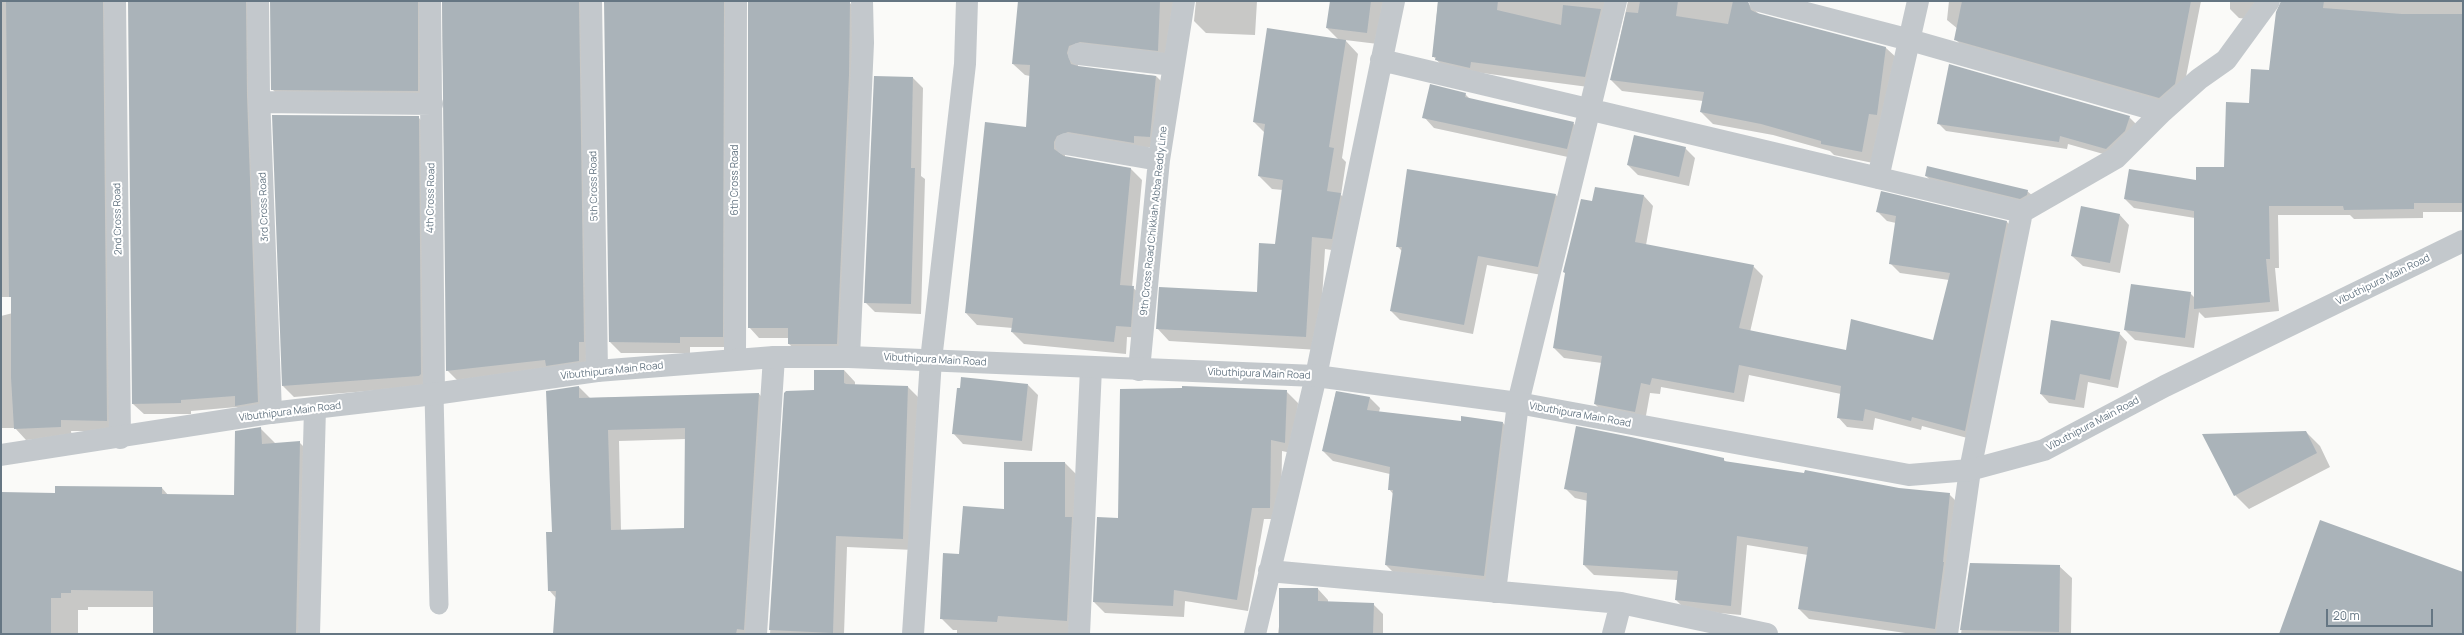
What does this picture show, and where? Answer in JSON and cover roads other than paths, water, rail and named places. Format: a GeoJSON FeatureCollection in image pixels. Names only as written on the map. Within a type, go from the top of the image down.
{"type":"FeatureCollection","features":[{"type":"Feature","properties":{"kind":"street","name":"2nd Cross Road"},"geometry":{"type":"LineString","coordinates":[[115,1],[120,438]]}},
{"type":"Feature","properties":{"kind":"street","name":"3rd Cross Road"},"geometry":{"type":"LineString","coordinates":[[258,1],[271,413]]}},
{"type":"Feature","properties":{"kind":"street","name":"4th Cross Road"},"geometry":{"type":"LineString","coordinates":[[430,1],[432,104],[431,238],[434,394]]}},
{"type":"Feature","properties":{"kind":"street","name":"5th Cross Road"},"geometry":{"type":"LineString","coordinates":[[591,1],[597,371]]}},
{"type":"Feature","properties":{"kind":"street","name":"6th Cross Road"},"geometry":{"type":"LineString","coordinates":[[735,359],[736,1]]}},
{"type":"Feature","properties":{"kind":"street"},"geometry":{"type":"LineString","coordinates":[[849,357],[863,43],[862,1]]}},
{"type":"Feature","properties":{"kind":"street"},"geometry":{"type":"LineString","coordinates":[[913,634],[931,360],[965,64],[967,1]]}},
{"type":"Feature","properties":{"kind":"street","name":"9th Cross Road Chikkiah Abba Reddy Line"},"geometry":{"type":"LineString","coordinates":[[1139,370],[1159,160],[1184,1]]}},
{"type":"Feature","properties":{"kind":"street"},"geometry":{"type":"LineString","coordinates":[[1255,634],[1316,376],[1394,1]]}},
{"type":"Feature","properties":{"kind":"street"},"geometry":{"type":"LineString","coordinates":[[1495,592],[1518,403],[1616,1]]}},
{"type":"Feature","properties":{"kind":"street"},"geometry":{"type":"LineString","coordinates":[[1760,1],[1910,40],[2162,112]]}},
{"type":"Feature","properties":{"kind":"street"},"geometry":{"type":"LineString","coordinates":[[1878,178],[1918,1]]}},
{"type":"Feature","properties":{"kind":"street"},"geometry":{"type":"LineString","coordinates":[[1381,60],[2022,212],[2116,158],[2162,112],[2199,79],[2226,60],[2269,1]]}},
{"type":"Feature","properties":{"kind":"street"},"geometry":{"type":"LineString","coordinates":[[1078,54],[1174,64]]}},
{"type":"Feature","properties":{"kind":"street"},"geometry":{"type":"LineString","coordinates":[[260,102],[432,104]]}},
{"type":"Feature","properties":{"kind":"street"},"geometry":{"type":"LineString","coordinates":[[1066,144],[1159,160]]}},
{"type":"Feature","properties":{"kind":"street"},"geometry":{"type":"LineString","coordinates":[[1947,634],[1970,470],[2022,212]]}},
{"type":"Feature","properties":{"kind":"street","name":"Vibuthipura Main Road"},"geometry":{"type":"LineString","coordinates":[[1,455],[120,438],[271,413],[434,394],[597,371],[735,359],[774,357],[849,357],[1139,370],[1316,376],[1518,403],[1909,475],[1970,470],[2044,450],[2165,386],[2463,241]]}},
{"type":"Feature","properties":{"kind":"street"},"geometry":{"type":"LineString","coordinates":[[756,634],[774,357]]}},
{"type":"Feature","properties":{"kind":"street"},"geometry":{"type":"LineString","coordinates":[[1079,634],[1091,368]]}},
{"type":"Feature","properties":{"kind":"street"},"geometry":{"type":"LineString","coordinates":[[309,634],[315,408]]}},
{"type":"Feature","properties":{"kind":"street"},"geometry":{"type":"LineString","coordinates":[[1269,571],[1621,603],[1767,634]]}},
{"type":"Feature","properties":{"kind":"street"},"geometry":{"type":"LineString","coordinates":[[1613,634],[1621,603]]}},
{"type":"Feature","properties":{"kind":"lane"},"geometry":{"type":"LineString","coordinates":[[434,394],[439,605]]}}]}
